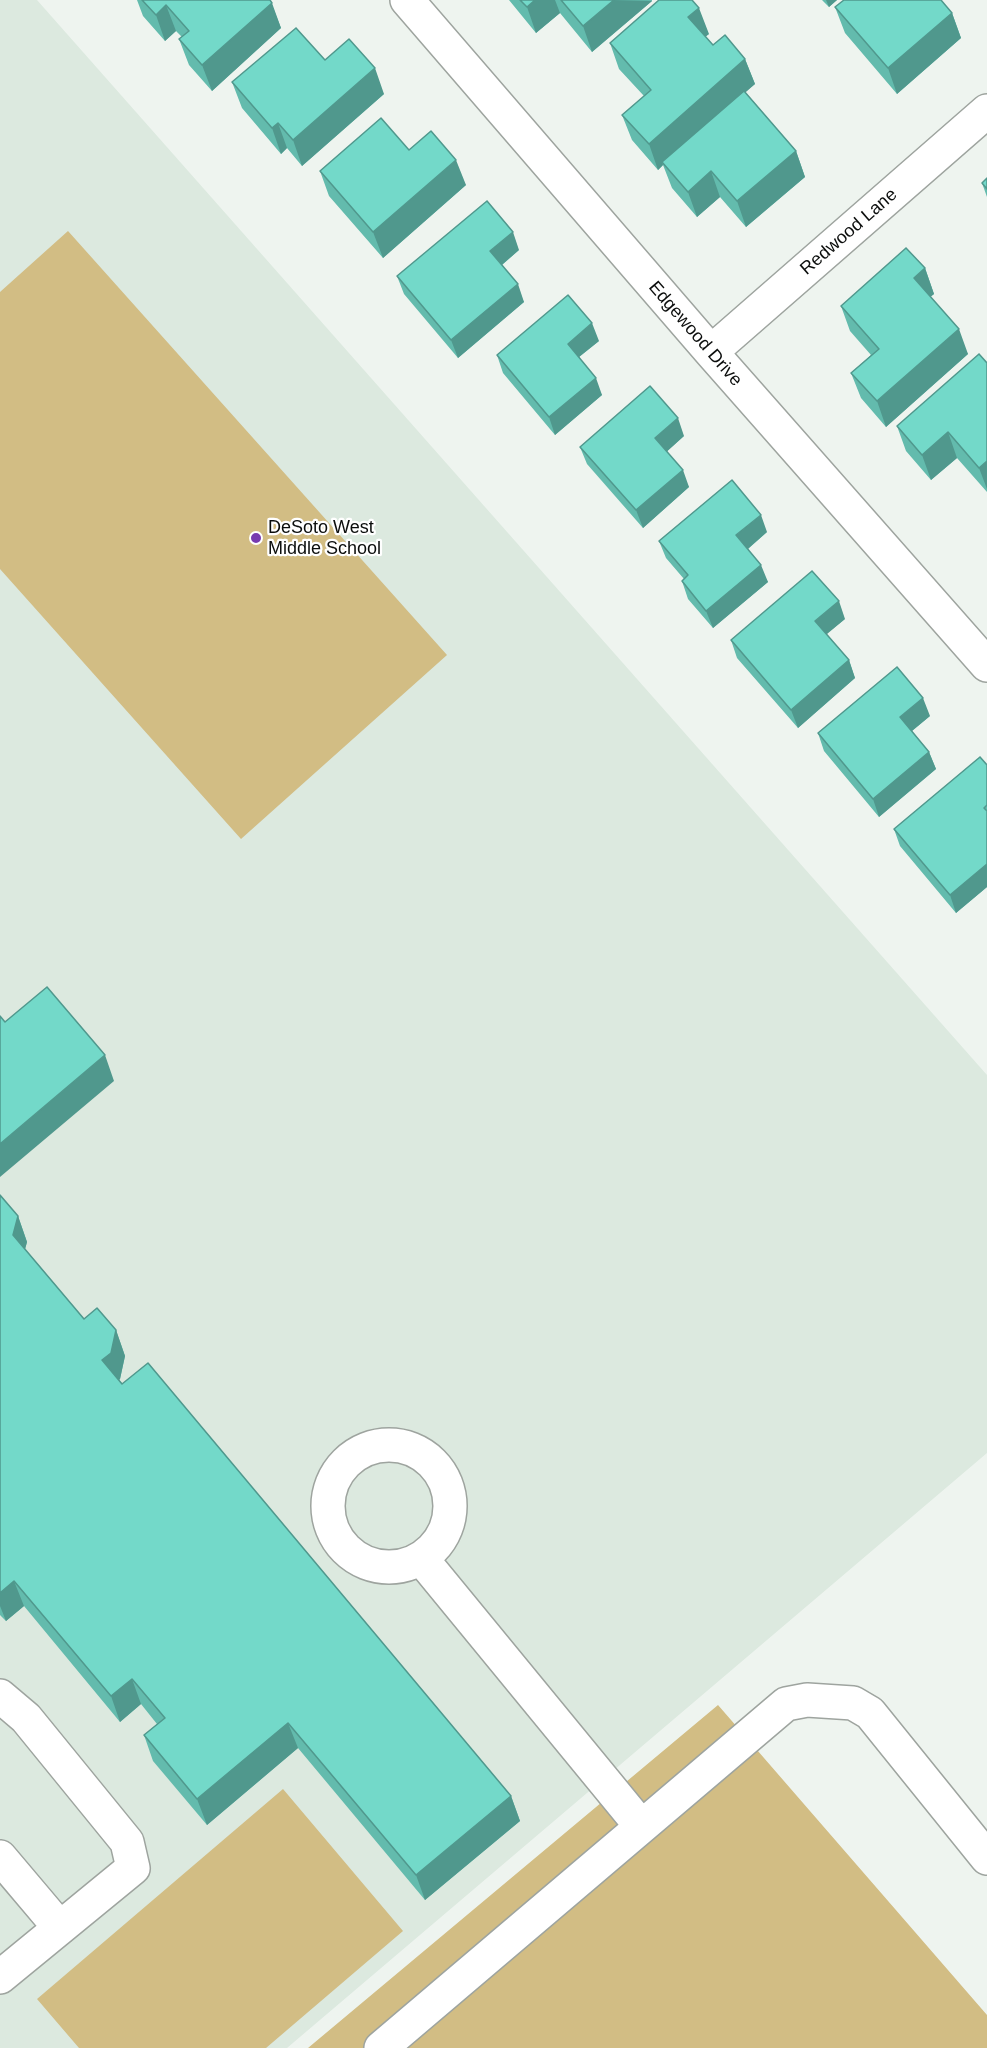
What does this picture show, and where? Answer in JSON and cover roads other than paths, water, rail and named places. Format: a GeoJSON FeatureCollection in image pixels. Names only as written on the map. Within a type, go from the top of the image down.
{"type":"FeatureCollection","features":[{"type":"Feature","properties":{"kind":"street","name":"Edgewood Drive"},"geometry":{"type":"LineString","coordinates":[[407,0],[711,352],[987,665]]}},
{"type":"Feature","properties":{"kind":"street","name":"Redwood Lane"},"geometry":{"type":"LineString","coordinates":[[711,352],[987,111]]}},
{"type":"Feature","properties":{"kind":"street"},"geometry":{"type":"LineString","coordinates":[[421,1558],[641,1826]]}},
{"type":"Feature","properties":{"kind":"street"},"geometry":{"type":"LineString","coordinates":[[0,1696],[26,1718],[128,1842],[133,1868],[0,1977]]}},
{"type":"Feature","properties":{"kind":"street"},"geometry":{"type":"LineString","coordinates":[[381,2048],[786,1704],[807,1700],[853,1703],[870,1713],[987,1858]]}},
{"type":"Feature","properties":{"kind":"street"},"geometry":{"type":"LineString","coordinates":[[0,1857],[60,1928]]}},
{"type":"Feature","properties":{"kind":"place","name":"DeSoto West Middle School"},"geometry":{"type":"Point","coordinates":[256,538]}}]}
